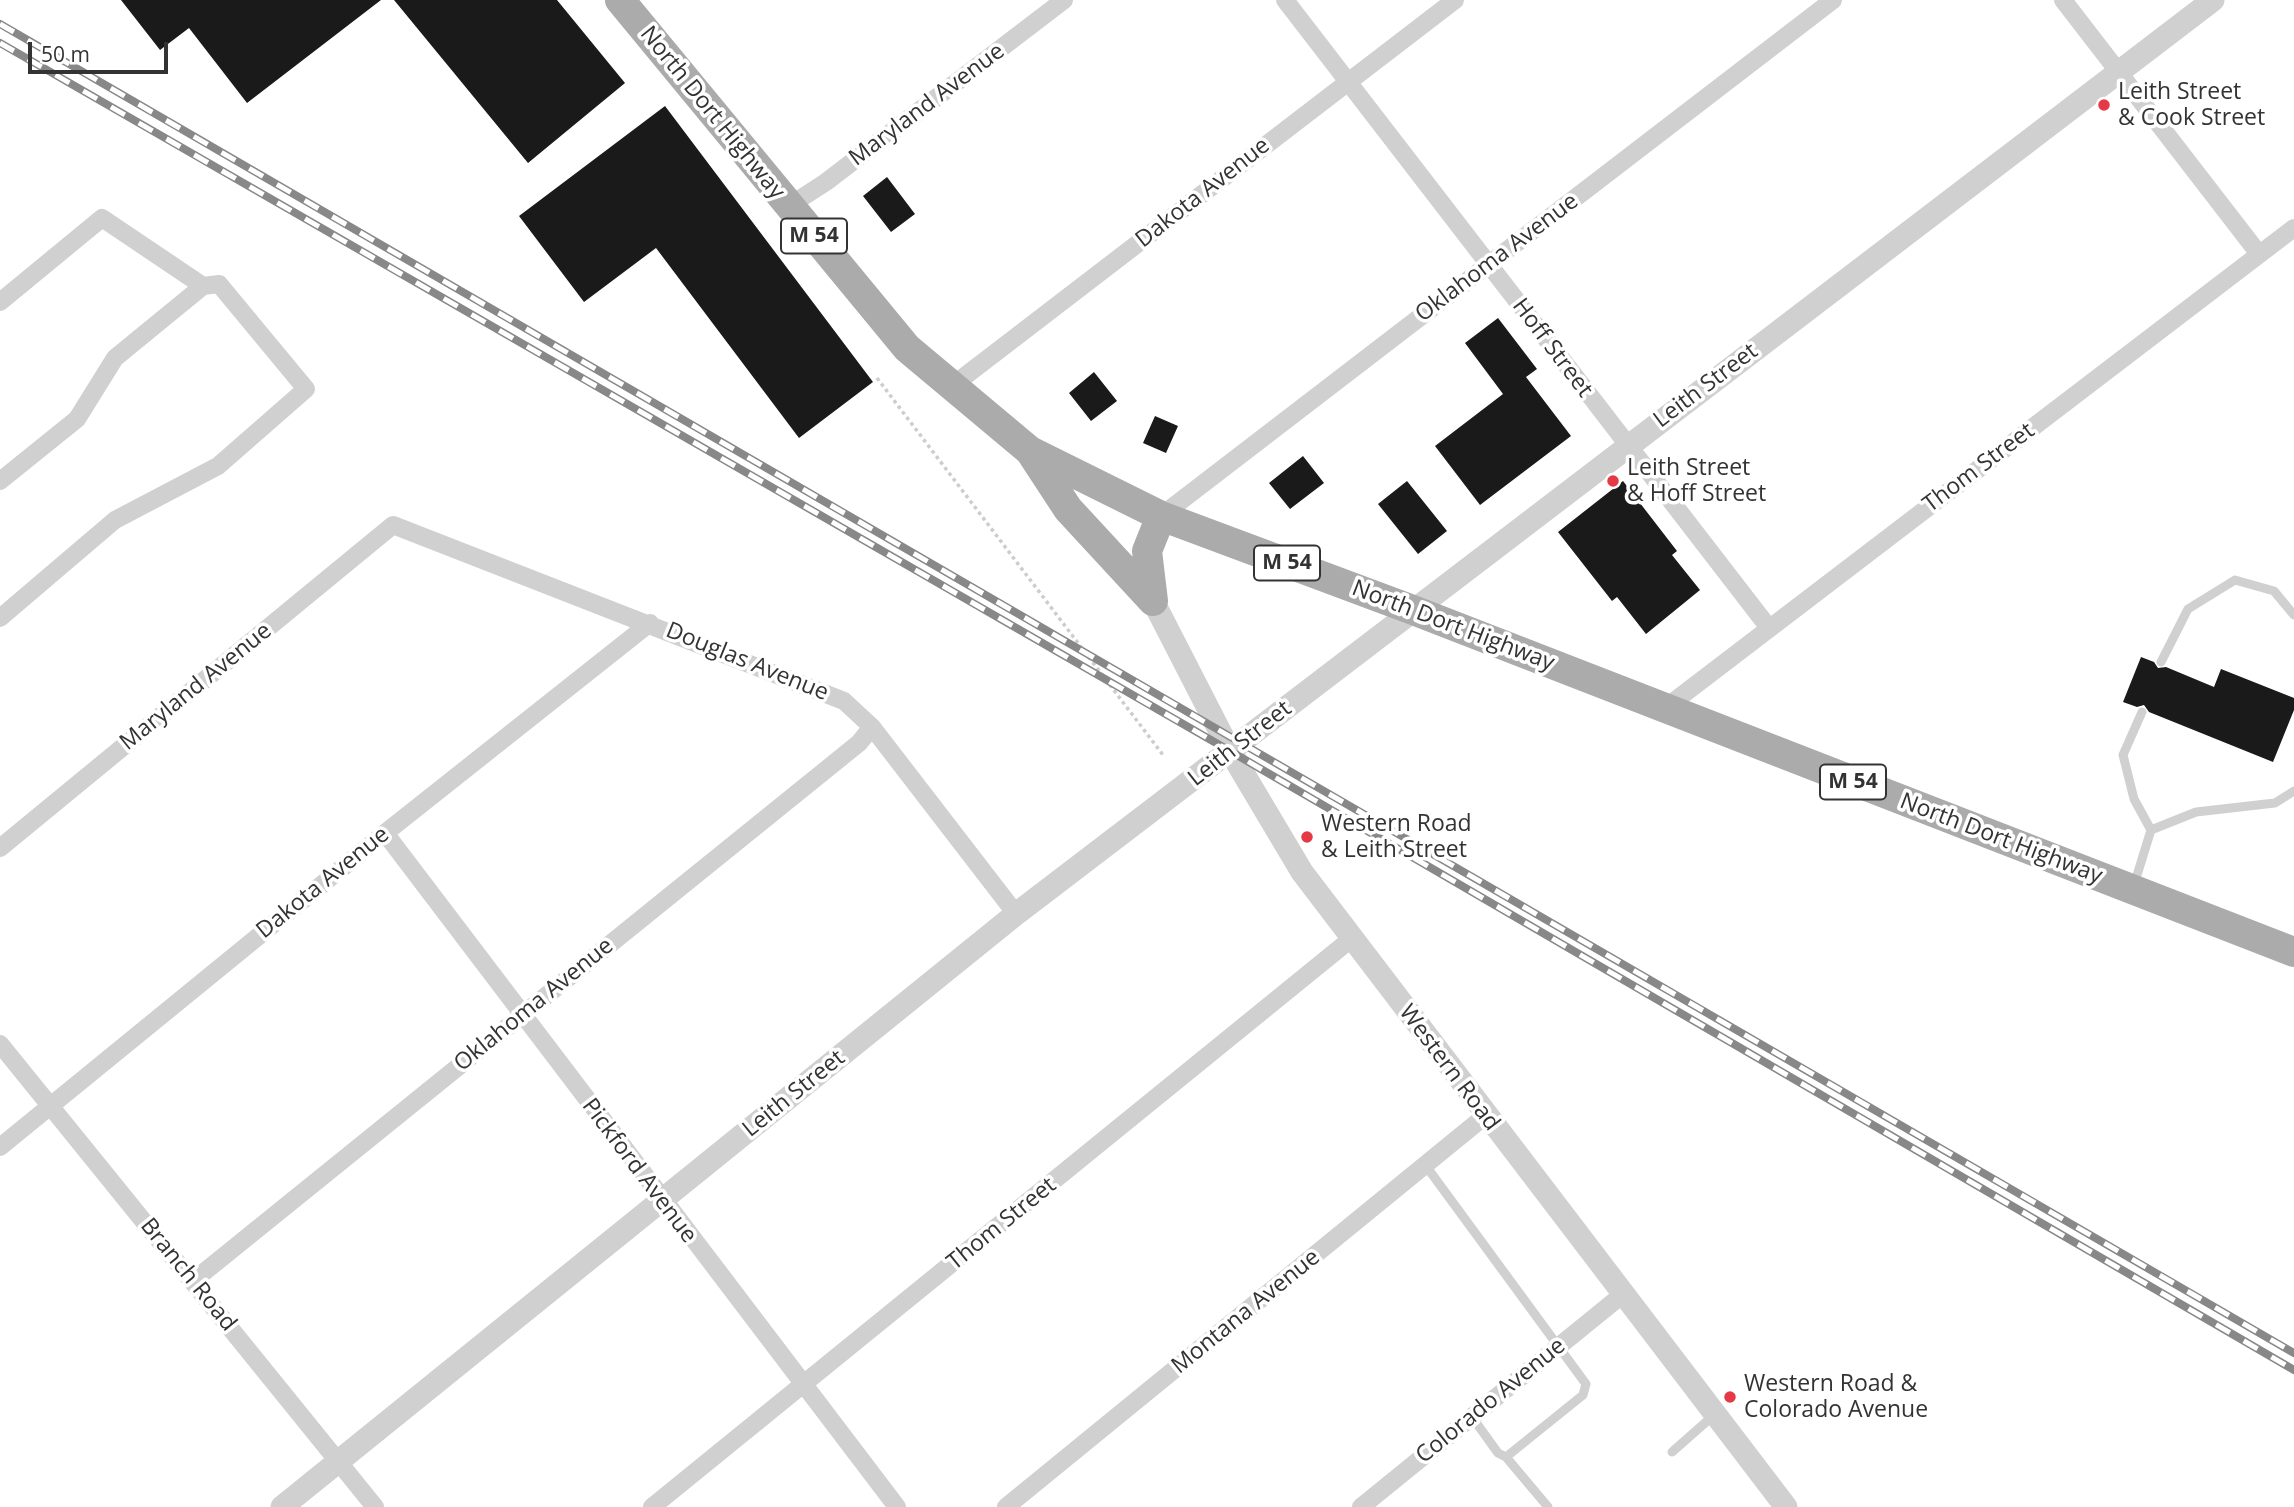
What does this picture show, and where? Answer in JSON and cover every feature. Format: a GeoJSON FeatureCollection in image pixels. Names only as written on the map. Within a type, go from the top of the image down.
{"type":"FeatureCollection","features":[{"type":"Feature","properties":{"kind":"main road","name":"North Dort Highway"},"geometry":{"type":"LineString","coordinates":[[630,4],[789,206],[907,348],[1030,451],[1161,516],[1413,610],[2294,952]]}},
{"type":"Feature","properties":{"kind":"main road"},"geometry":{"type":"LineString","coordinates":[[1030,451],[1068,509],[1153,601]]}},
{"type":"Feature","properties":{"kind":"main road"},"geometry":{"type":"LineString","coordinates":[[1153,601],[1147,551],[1161,516]]}},
{"type":"Feature","properties":{"kind":"street","name":"Maryland Avenue"},"geometry":{"type":"LineString","coordinates":[[789,206],[826,182],[1064,0]]}},
{"type":"Feature","properties":{"kind":"street","name":"Hoff Street"},"geometry":{"type":"LineString","coordinates":[[1285,0],[1626,447],[1769,628]]}},
{"type":"Feature","properties":{"kind":"street","name":"Dakota Avenue"},"geometry":{"type":"LineString","coordinates":[[952,386],[1455,0]]}},
{"type":"Feature","properties":{"kind":"street","name":"Oklahoma Avenue"},"geometry":{"type":"LineString","coordinates":[[1161,516],[1833,0]]}},
{"type":"Feature","properties":{"kind":"street"},"geometry":{"type":"LineString","coordinates":[[2063,0],[2259,254]]}},
{"type":"Feature","properties":{"kind":"street","name":"Leith Street"},"geometry":{"type":"LineString","coordinates":[[282,1507],[1016,914],[2213,0]]}},
{"type":"Feature","properties":{"kind":"street"},"geometry":{"type":"LineString","coordinates":[[0,302],[102,218],[203,286]]}},
{"type":"Feature","properties":{"kind":"street","name":"Thom Street"},"geometry":{"type":"LineString","coordinates":[[1664,709],[2294,228]]}},
{"type":"Feature","properties":{"kind":"street"},"geometry":{"type":"LineString","coordinates":[[0,481],[77,419],[115,358],[203,286],[219,284],[306,389],[218,466],[115,520],[0,618]]}},
{"type":"Feature","properties":{"kind":"street","name":"Maryland Avenue"},"geometry":{"type":"LineString","coordinates":[[0,848],[393,525]]}},
{"type":"Feature","properties":{"kind":"street","name":"Douglas Avenue"},"geometry":{"type":"LineString","coordinates":[[393,525],[845,701],[872,727],[1016,914]]}},
{"type":"Feature","properties":{"kind":"street","name":"Western Road"},"geometry":{"type":"LineString","coordinates":[[1153,601],[1230,751],[1291,855],[1485,1116],[1786,1507]]}},
{"type":"Feature","properties":{"kind":"street","name":"Dakota Avenue"},"geometry":{"type":"LineString","coordinates":[[0,1147],[385,833],[650,623]]}},
{"type":"Feature","properties":{"kind":"street","name":"Oklahoma Avenue"},"geometry":{"type":"LineString","coordinates":[[193,1281],[859,743],[872,727]]}},
{"type":"Feature","properties":{"kind":"street","name":"Pickford Avenue"},"geometry":{"type":"LineString","coordinates":[[385,833],[662,1202],[897,1507]]}},
{"type":"Feature","properties":{"kind":"street","name":"Thom Street"},"geometry":{"type":"LineString","coordinates":[[652,1507],[1351,939]]}},
{"type":"Feature","properties":{"kind":"street","name":"Branch Road"},"geometry":{"type":"LineString","coordinates":[[0,1044],[375,1507]]}},
{"type":"Feature","properties":{"kind":"street","name":"Montana Avenue"},"geometry":{"type":"LineString","coordinates":[[1006,1507],[1485,1116]]}},
{"type":"Feature","properties":{"kind":"street","name":"Colorado Avenue"},"geometry":{"type":"LineString","coordinates":[[1361,1507],[1622,1295]]}},
{"type":"Feature","properties":{"kind":"lane"},"geometry":{"type":"LineString","coordinates":[[2161,662],[2188,609],[2235,580],[2274,591],[2294,615]]}},
{"type":"Feature","properties":{"kind":"lane"},"geometry":{"type":"LineString","coordinates":[[2133,890],[2151,830],[2134,799],[2123,755],[2142,712]]}},
{"type":"Feature","properties":{"kind":"lane"},"geometry":{"type":"LineString","coordinates":[[2151,830],[2196,813],[2275,803],[2294,791]]}},
{"type":"Feature","properties":{"kind":"lane"},"geometry":{"type":"LineString","coordinates":[[1426,1166],[1560,1346],[1587,1388],[1583,1395],[1506,1457]]}},
{"type":"Feature","properties":{"kind":"lane"},"geometry":{"type":"LineString","coordinates":[[1672,1452],[1714,1415]]}},
{"type":"Feature","properties":{"kind":"lane"},"geometry":{"type":"LineString","coordinates":[[1472,1417],[1498,1453],[1506,1457],[1548,1507]]}},
{"type":"Feature","properties":{"kind":"path"},"geometry":{"type":"LineString","coordinates":[[877,379],[1163,755]]}},
{"type":"Feature","properties":{"kind":"building"},"geometry":{"type":"Polygon","coordinates":[[[121,0],[381,0],[247,103],[189,28],[160,50],[121,0]]]}},
{"type":"Feature","properties":{"kind":"building"},"geometry":{"type":"Polygon","coordinates":[[[394,0],[557,0],[625,83],[528,163],[394,0]]]}},
{"type":"Feature","properties":{"kind":"building"},"geometry":{"type":"Polygon","coordinates":[[[665,106],[873,382],[799,438],[656,248],[584,302],[519,216],[665,106]]]}},
{"type":"Feature","properties":{"kind":"building"},"geometry":{"type":"Polygon","coordinates":[[[887,177],[915,214],[891,232],[863,196],[887,177]]]}},
{"type":"Feature","properties":{"kind":"building"},"geometry":{"type":"Polygon","coordinates":[[[1498,318],[1537,369],[1526,377],[1571,436],[1480,505],[1435,446],[1503,394],[1465,343],[1498,318]]]}},
{"type":"Feature","properties":{"kind":"building"},"geometry":{"type":"Polygon","coordinates":[[[1094,372],[1117,401],[1091,421],[1069,393],[1094,372]]]}},
{"type":"Feature","properties":{"kind":"building"},"geometry":{"type":"Polygon","coordinates":[[[1155,416],[1178,426],[1166,453],[1143,443],[1155,416]]]}},
{"type":"Feature","properties":{"kind":"building"},"geometry":{"type":"Polygon","coordinates":[[[1303,456],[1324,483],[1290,509],[1269,483],[1303,456]]]}},
{"type":"Feature","properties":{"kind":"building"},"geometry":{"type":"Polygon","coordinates":[[[1407,481],[1447,531],[1418,554],[1378,504],[1407,481]]]}},
{"type":"Feature","properties":{"kind":"building"},"geometry":{"type":"Polygon","coordinates":[[[1623,481],[1677,551],[1672,555],[1700,590],[1646,634],[1617,597],[1612,601],[1558,532],[1623,481]]]}},
{"type":"Feature","properties":{"kind":"building"},"geometry":{"type":"Polygon","coordinates":[[[2141,657],[2154,662],[2158,668],[2166,667],[2214,687],[2221,669],[2294,698],[2294,710],[2273,762],[2149,712],[2144,705],[2137,707],[2123,702],[2141,657]]]}},
{"type":"Feature","properties":{"kind":"railway"},"geometry":{"type":"LineString","coordinates":[[0,24],[2294,1353]]}},
{"type":"Feature","properties":{"kind":"railway"},"geometry":{"type":"LineString","coordinates":[[0,43],[1230,751],[2294,1370]]}},
{"type":"Feature","properties":{"kind":"place","name":"Leith Street & Cook Street"},"geometry":{"type":"Point","coordinates":[2104,105]}},
{"type":"Feature","properties":{"kind":"place","name":"Leith Street & Hoff Street"},"geometry":{"type":"Point","coordinates":[1613,481]}},
{"type":"Feature","properties":{"kind":"place","name":"Western Road & Leith Street"},"geometry":{"type":"Point","coordinates":[1307,837]}},
{"type":"Feature","properties":{"kind":"place","name":"Western Road & Colorado Avenue"},"geometry":{"type":"Point","coordinates":[1730,1397]}}]}
